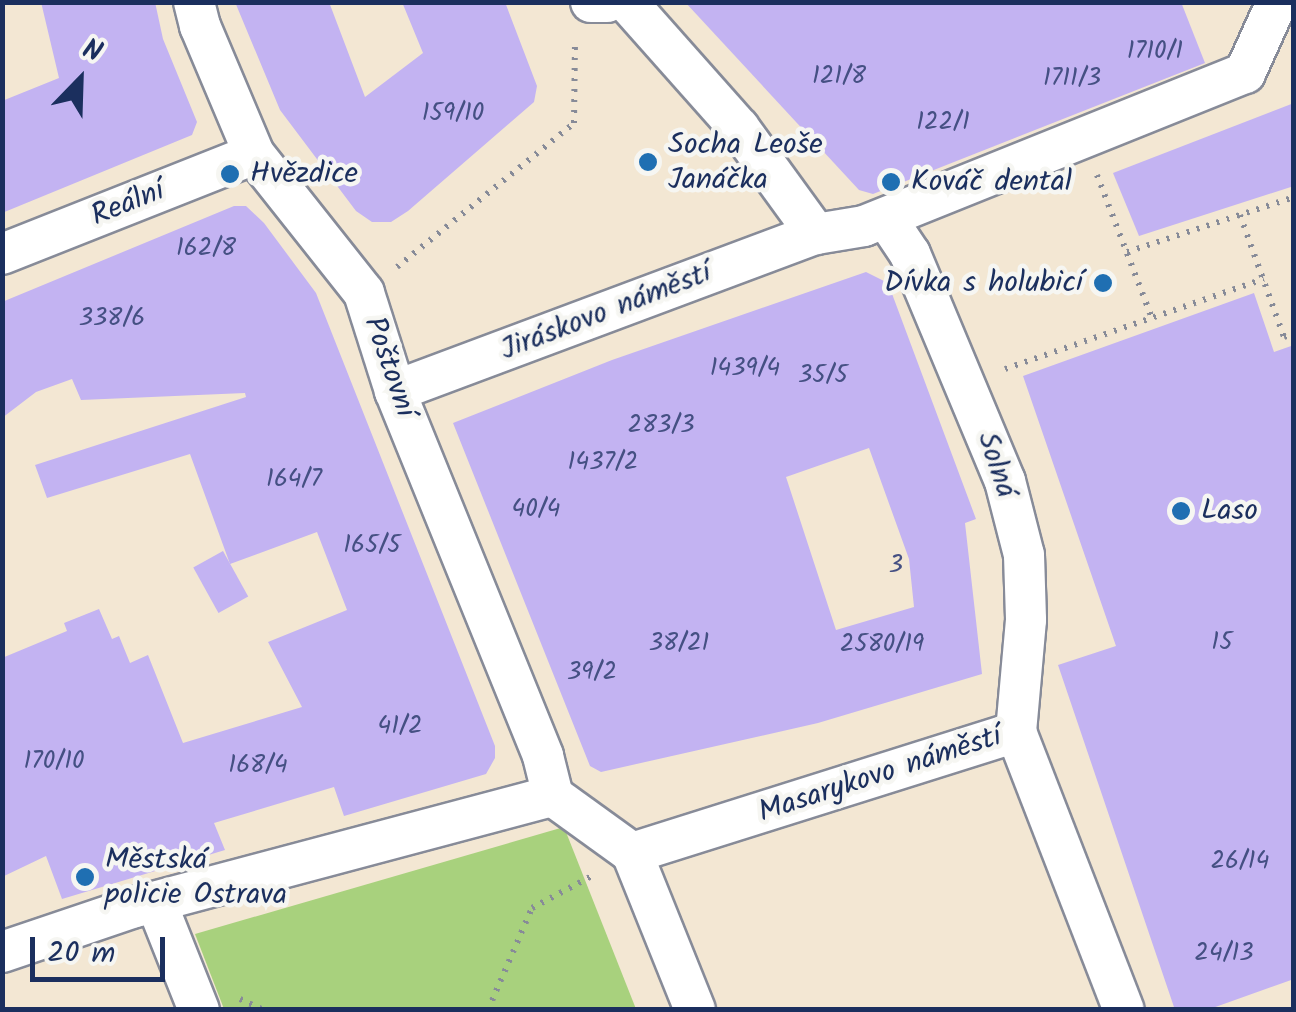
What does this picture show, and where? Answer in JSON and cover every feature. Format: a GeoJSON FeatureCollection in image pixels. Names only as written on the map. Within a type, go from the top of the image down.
{"type":"FeatureCollection","features":[{"type":"Feature","properties":{"kind":"street","name":"Poštovní"},"geometry":{"type":"LineString","coordinates":[[194,2],[200,26],[254,154],[364,293],[395,391],[543,756],[553,796]]}},
{"type":"Feature","properties":{"kind":"street"},"geometry":{"type":"LineString","coordinates":[[583,18],[606,2]]}},
{"type":"Feature","properties":{"kind":"street"},"geometry":{"type":"LineString","coordinates":[[627,2],[738,128],[816,234]]}},
{"type":"Feature","properties":{"kind":"street","name":"Jiráskovo náměstí"},"geometry":{"type":"LineString","coordinates":[[395,391],[816,234],[842,232],[895,213],[1245,73],[1277,2]]}},
{"type":"Feature","properties":{"kind":"street","name":"Reální"},"geometry":{"type":"LineString","coordinates":[[2,254],[254,154]]}},
{"type":"Feature","properties":{"kind":"street","name":"Solná"},"geometry":{"type":"LineString","coordinates":[[895,213],[1005,481],[1024,555],[1026,620],[1016,732]]}},
{"type":"Feature","properties":{"kind":"street","name":"Masarykovo náměstí"},"geometry":{"type":"LineString","coordinates":[[632,853],[1016,732],[1124,1010]]}},
{"type":"Feature","properties":{"kind":"street"},"geometry":{"type":"LineString","coordinates":[[2,952],[146,904],[553,796],[632,853],[695,1010]]}},
{"type":"Feature","properties":{"kind":"street"},"geometry":{"type":"LineString","coordinates":[[146,904],[199,1010]]}},
{"type":"Feature","properties":{"kind":"path"},"geometry":{"type":"LineString","coordinates":[[364,293],[574,123],[583,18]]}},
{"type":"Feature","properties":{"kind":"path"},"geometry":{"type":"LineString","coordinates":[[1082,137],[1152,318]]}},
{"type":"Feature","properties":{"kind":"path"},"geometry":{"type":"LineString","coordinates":[[1128,252],[1294,196]]}},
{"type":"Feature","properties":{"kind":"path"},"geometry":{"type":"LineString","coordinates":[[1240,214],[1284,338],[1294,334]]}},
{"type":"Feature","properties":{"kind":"path"},"geometry":{"type":"LineString","coordinates":[[966,383],[1264,279]]}},
{"type":"Feature","properties":{"kind":"path"},"geometry":{"type":"LineString","coordinates":[[488,1010],[532,908],[632,853]]}},
{"type":"Feature","properties":{"kind":"green space"},"geometry":{"type":"Polygon","coordinates":[[[564,827],[636,1009],[224,1009],[195,934],[564,827]]]}},
{"type":"Feature","properties":{"kind":"building"},"geometry":{"type":"Polygon","coordinates":[[[41,2],[155,2],[163,39],[197,122],[192,135],[2,213],[2,101],[59,78],[41,2]]]}},
{"type":"Feature","properties":{"kind":"building"},"geometry":{"type":"Polygon","coordinates":[[[235,2],[329,2],[365,97],[423,53],[402,2],[505,2],[537,86],[534,102],[408,211],[391,222],[372,222],[356,211],[280,110],[235,2]]]}},
{"type":"Feature","properties":{"kind":"building"},"geometry":{"type":"Polygon","coordinates":[[[685,2],[1181,2],[1205,63],[873,194],[859,190],[685,2]]]}},
{"type":"Feature","properties":{"kind":"building"},"geometry":{"type":"Polygon","coordinates":[[[1294,103],[1294,186],[1139,236],[1113,173],[1294,103]]]}},
{"type":"Feature","properties":{"kind":"building"},"geometry":{"type":"Polygon","coordinates":[[[234,206],[246,206],[264,223],[316,293],[495,746],[495,758],[486,774],[344,816],[334,787],[214,823],[225,850],[62,899],[46,856],[2,877],[2,658],[67,631],[64,623],[99,609],[112,639],[119,636],[130,663],[148,655],[183,743],[302,707],[268,642],[347,610],[317,532],[230,564],[190,454],[47,498],[35,465],[246,397],[245,393],[81,400],[72,379],[36,392],[2,418],[2,302],[234,206]]]}},
{"type":"Feature","properties":{"kind":"building"},"geometry":{"type":"Polygon","coordinates":[[[866,272],[888,283],[976,519],[965,523],[982,674],[818,723],[601,772],[590,766],[453,423],[612,360],[866,272]],[[869,448],[786,477],[836,630],[914,607],[909,559],[869,448]]]}},
{"type":"Feature","properties":{"kind":"building","name":"Laso"},"geometry":{"type":"Polygon","coordinates":[[[1254,293],[1274,352],[1294,345],[1294,979],[1207,1010],[1175,1010],[1058,665],[1116,646],[1023,376],[1254,293]]]}},
{"type":"Feature","properties":{"kind":"building"},"geometry":{"type":"Polygon","coordinates":[[[223,551],[248,596],[218,613],[193,567],[223,551]]]}},
{"type":"Feature","properties":{"kind":"place","name":"Socha Leoše Janáčka"},"geometry":{"type":"Point","coordinates":[648,162]}},
{"type":"Feature","properties":{"kind":"place","name":"Hvězdice"},"geometry":{"type":"Point","coordinates":[230,174]}},
{"type":"Feature","properties":{"kind":"place","name":"Kováč dental"},"geometry":{"type":"Point","coordinates":[891,182]}},
{"type":"Feature","properties":{"kind":"place","name":"Dívka s holubicí"},"geometry":{"type":"Point","coordinates":[1103,283]}},
{"type":"Feature","properties":{"kind":"place","name":"Laso"},"geometry":{"type":"Point","coordinates":[1181,511]}},
{"type":"Feature","properties":{"kind":"place","name":"Městská policie Ostrava"},"geometry":{"type":"Point","coordinates":[85,877]}}]}
